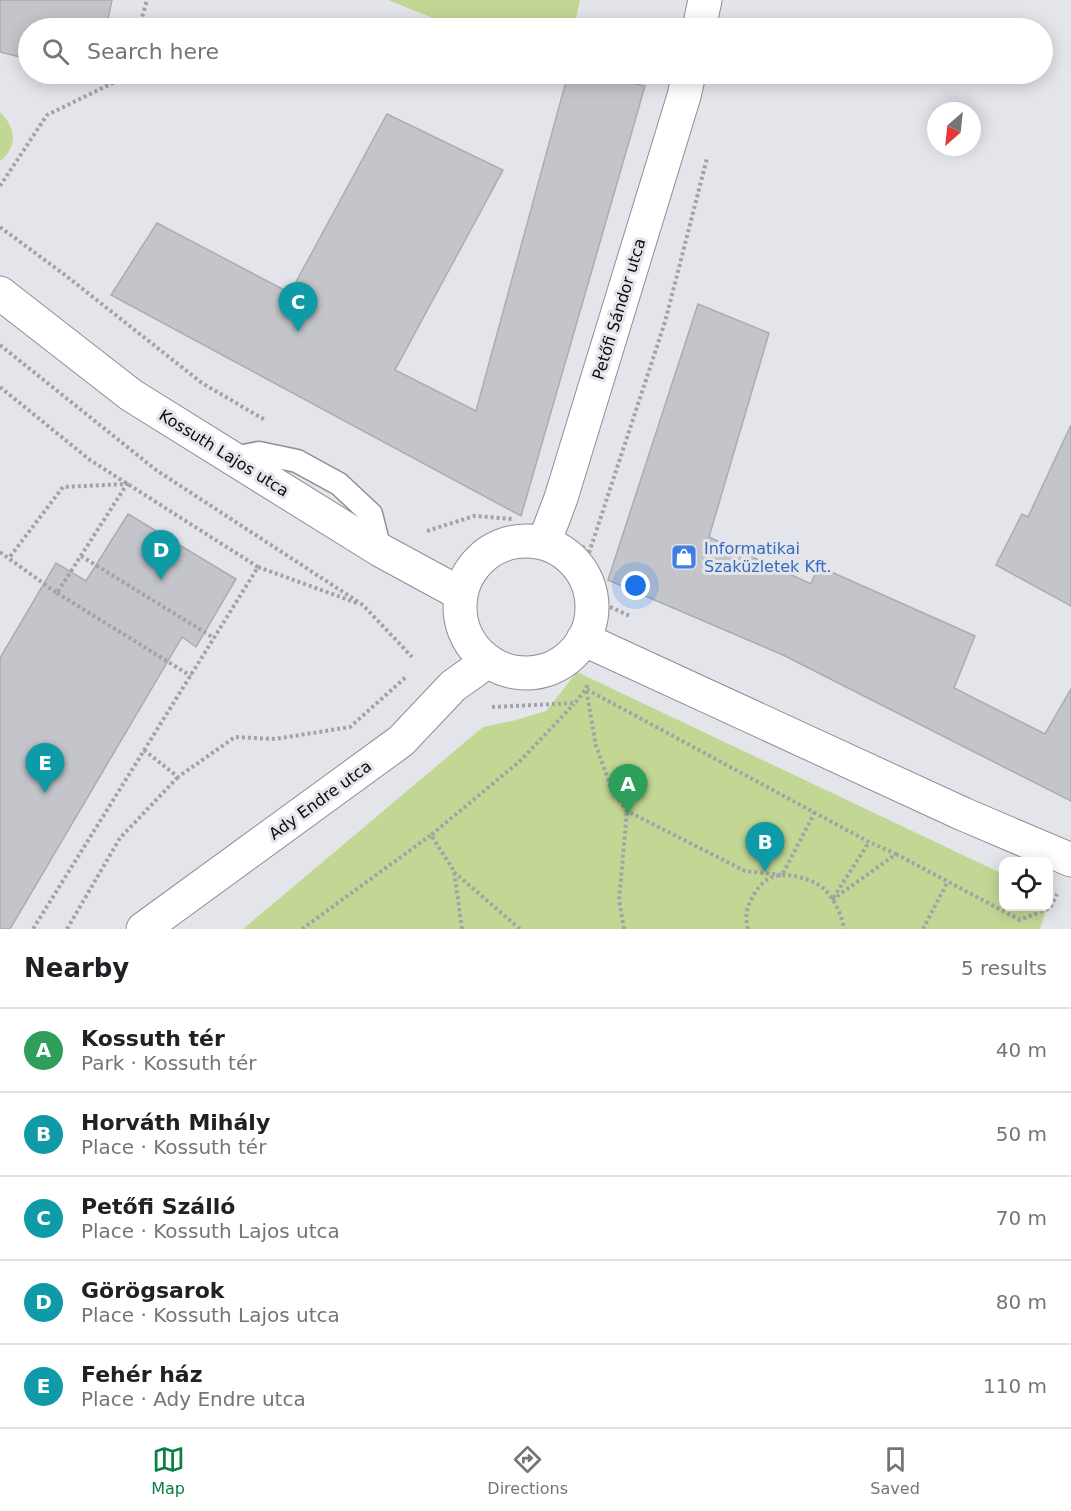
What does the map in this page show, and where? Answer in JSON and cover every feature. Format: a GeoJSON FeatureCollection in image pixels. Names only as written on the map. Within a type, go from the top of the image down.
{"type":"FeatureCollection","features":[{"type":"Feature","properties":{"kind":"street"},"geometry":{"type":"LineString","coordinates":[[701,18],[705,0]]}},
{"type":"Feature","properties":{"kind":"street","name":"Petőfi Sándor utca"},"geometry":{"type":"LineString","coordinates":[[547,535],[561,498],[687,84]]}},
{"type":"Feature","properties":{"kind":"street","name":"Kossuth Lajos utca"},"geometry":{"type":"LineString","coordinates":[[0,293],[131,396],[380,550],[461,594]]}},
{"type":"Feature","properties":{"kind":"street"},"geometry":{"type":"LineString","coordinates":[[547,535],[577,565],[587,582],[592,602],[591,643],[558,665],[541,671],[523,673],[504,670],[488,661],[474,648],[465,632],[459,613],[461,594],[469,573],[483,557],[501,545],[547,535]]}},
{"type":"Feature","properties":{"kind":"street"},"geometry":{"type":"LineString","coordinates":[[591,643],[963,814],[1066,873]]}},
{"type":"Feature","properties":{"kind":"street","name":"Ady Endre utca"},"geometry":{"type":"LineString","coordinates":[[143,929],[401,741],[453,686],[488,661]]}},
{"type":"Feature","properties":{"kind":"path"},"geometry":{"type":"LineString","coordinates":[[142,18],[147,0]]}},
{"type":"Feature","properties":{"kind":"path"},"geometry":{"type":"LineString","coordinates":[[0,186],[47,115],[111,84]]}},
{"type":"Feature","properties":{"kind":"path"},"geometry":{"type":"LineString","coordinates":[[589,553],[665,322],[708,153]]}},
{"type":"Feature","properties":{"kind":"path"},"geometry":{"type":"LineString","coordinates":[[0,227],[202,383],[273,424]]}},
{"type":"Feature","properties":{"kind":"path"},"geometry":{"type":"LineString","coordinates":[[0,345],[156,470],[363,605],[411,657]]}},
{"type":"Feature","properties":{"kind":"path"},"geometry":{"type":"LineString","coordinates":[[0,387],[90,460],[258,567],[363,605]]}},
{"type":"Feature","properties":{"kind":"path"},"geometry":{"type":"LineString","coordinates":[[57,593],[127,484]]}},
{"type":"Feature","properties":{"kind":"path"},"geometry":{"type":"LineString","coordinates":[[9,558],[63,487],[127,484]]}},
{"type":"Feature","properties":{"kind":"path"},"geometry":{"type":"LineString","coordinates":[[420,534],[474,516],[535,521],[547,535],[571,534],[589,553],[599,582],[598,602],[604,634],[591,643],[585,689],[596,746],[611,787],[627,811],[745,871],[804,878],[823,888],[843,919],[844,929]]}},
{"type":"Feature","properties":{"kind":"path"},"geometry":{"type":"LineString","coordinates":[[0,552],[57,593],[191,675]]}},
{"type":"Feature","properties":{"kind":"path"},"geometry":{"type":"LineString","coordinates":[[81,556],[214,638]]}},
{"type":"Feature","properties":{"kind":"path"},"geometry":{"type":"LineString","coordinates":[[33,929],[258,567]]}},
{"type":"Feature","properties":{"kind":"path"},"geometry":{"type":"LineString","coordinates":[[67,929],[120,838],[178,777],[235,737],[275,740],[350,727],[411,673]]}},
{"type":"Feature","properties":{"kind":"path"},"geometry":{"type":"LineString","coordinates":[[302,929],[430,835],[520,760],[575,703],[585,689]]}},
{"type":"Feature","properties":{"kind":"path"},"geometry":{"type":"LineString","coordinates":[[585,689],[869,842],[1020,920],[1050,908],[1066,873]]}},
{"type":"Feature","properties":{"kind":"path"},"geometry":{"type":"LineString","coordinates":[[492,707],[575,703]]}},
{"type":"Feature","properties":{"kind":"path"},"geometry":{"type":"LineString","coordinates":[[144,750],[178,777]]}},
{"type":"Feature","properties":{"kind":"path"},"geometry":{"type":"LineString","coordinates":[[624,929],[619,900],[627,811]]}},
{"type":"Feature","properties":{"kind":"path"},"geometry":{"type":"LineString","coordinates":[[748,929],[745,914],[753,895],[759,886],[770,878],[782,875],[815,812]]}},
{"type":"Feature","properties":{"kind":"path"},"geometry":{"type":"LineString","coordinates":[[430,835],[454,871],[520,929]]}},
{"type":"Feature","properties":{"kind":"path"},"geometry":{"type":"LineString","coordinates":[[832,900],[869,842]]}},
{"type":"Feature","properties":{"kind":"path"},"geometry":{"type":"LineString","coordinates":[[832,900],[896,854]]}},
{"type":"Feature","properties":{"kind":"path"},"geometry":{"type":"LineString","coordinates":[[454,871],[462,929]]}},
{"type":"Feature","properties":{"kind":"path"},"geometry":{"type":"LineString","coordinates":[[923,929],[948,881]]}},
{"type":"Feature","properties":{"kind":"green space"},"geometry":{"type":"Polygon","coordinates":[[[388,0],[580,0],[576,18],[433,18],[388,0]]]}},
{"type":"Feature","properties":{"kind":"green space"},"geometry":{"type":"Polygon","coordinates":[[[0,112],[9,124],[13,137],[10,150],[0,161],[0,112]]]}},
{"type":"Feature","properties":{"kind":"green space"},"geometry":{"type":"Polygon","coordinates":[[[577,672],[999,872],[999,911],[1046,911],[1040,929],[243,929],[483,727],[546,711],[577,672]]]}},
{"type":"Feature","properties":{"kind":"building"},"geometry":{"type":"Polygon","coordinates":[[[0,0],[112,0],[108,18],[18,18],[18,56],[0,52],[0,0]]]}},
{"type":"Feature","properties":{"kind":"building"},"geometry":{"type":"Polygon","coordinates":[[[565,84],[645,86],[521,516],[111,295],[157,223],[290,293],[387,114],[503,170],[395,370],[476,411],[565,84]]]}},
{"type":"Feature","properties":{"kind":"building"},"geometry":{"type":"Polygon","coordinates":[[[698,304],[769,333],[709,537],[811,584],[818,566],[975,636],[954,688],[1045,734],[1071,689],[1071,801],[783,655],[608,580],[698,304]]]}},
{"type":"Feature","properties":{"kind":"building"},"geometry":{"type":"Polygon","coordinates":[[[1071,425],[1071,606],[996,565],[1022,514],[1028,517],[1071,425]]]}},
{"type":"Feature","properties":{"kind":"building"},"geometry":{"type":"Polygon","coordinates":[[[128,514],[236,579],[196,647],[182,637],[10,929],[0,929],[0,658],[56,563],[86,581],[128,514]]]}},
{"type":"Feature","properties":{"kind":"place","name":"Petőfi Szálló"},"geometry":{"type":"Point","coordinates":[298,332]}},
{"type":"Feature","properties":{"kind":"place","name":"Informatikai Szaküzletek Kft."},"geometry":{"type":"Point","coordinates":[684,557]}},
{"type":"Feature","properties":{"kind":"place","name":"Görögsarok"},"geometry":{"type":"Point","coordinates":[161,580]}},
{"type":"Feature","properties":{"kind":"place","name":"Fehér ház"},"geometry":{"type":"Point","coordinates":[45,793]}},
{"type":"Feature","properties":{"kind":"place","name":"Kossuth tér"},"geometry":{"type":"Point","coordinates":[628,814]}},
{"type":"Feature","properties":{"kind":"place","name":"Horváth Mihály"},"geometry":{"type":"Point","coordinates":[765,872]}}]}
